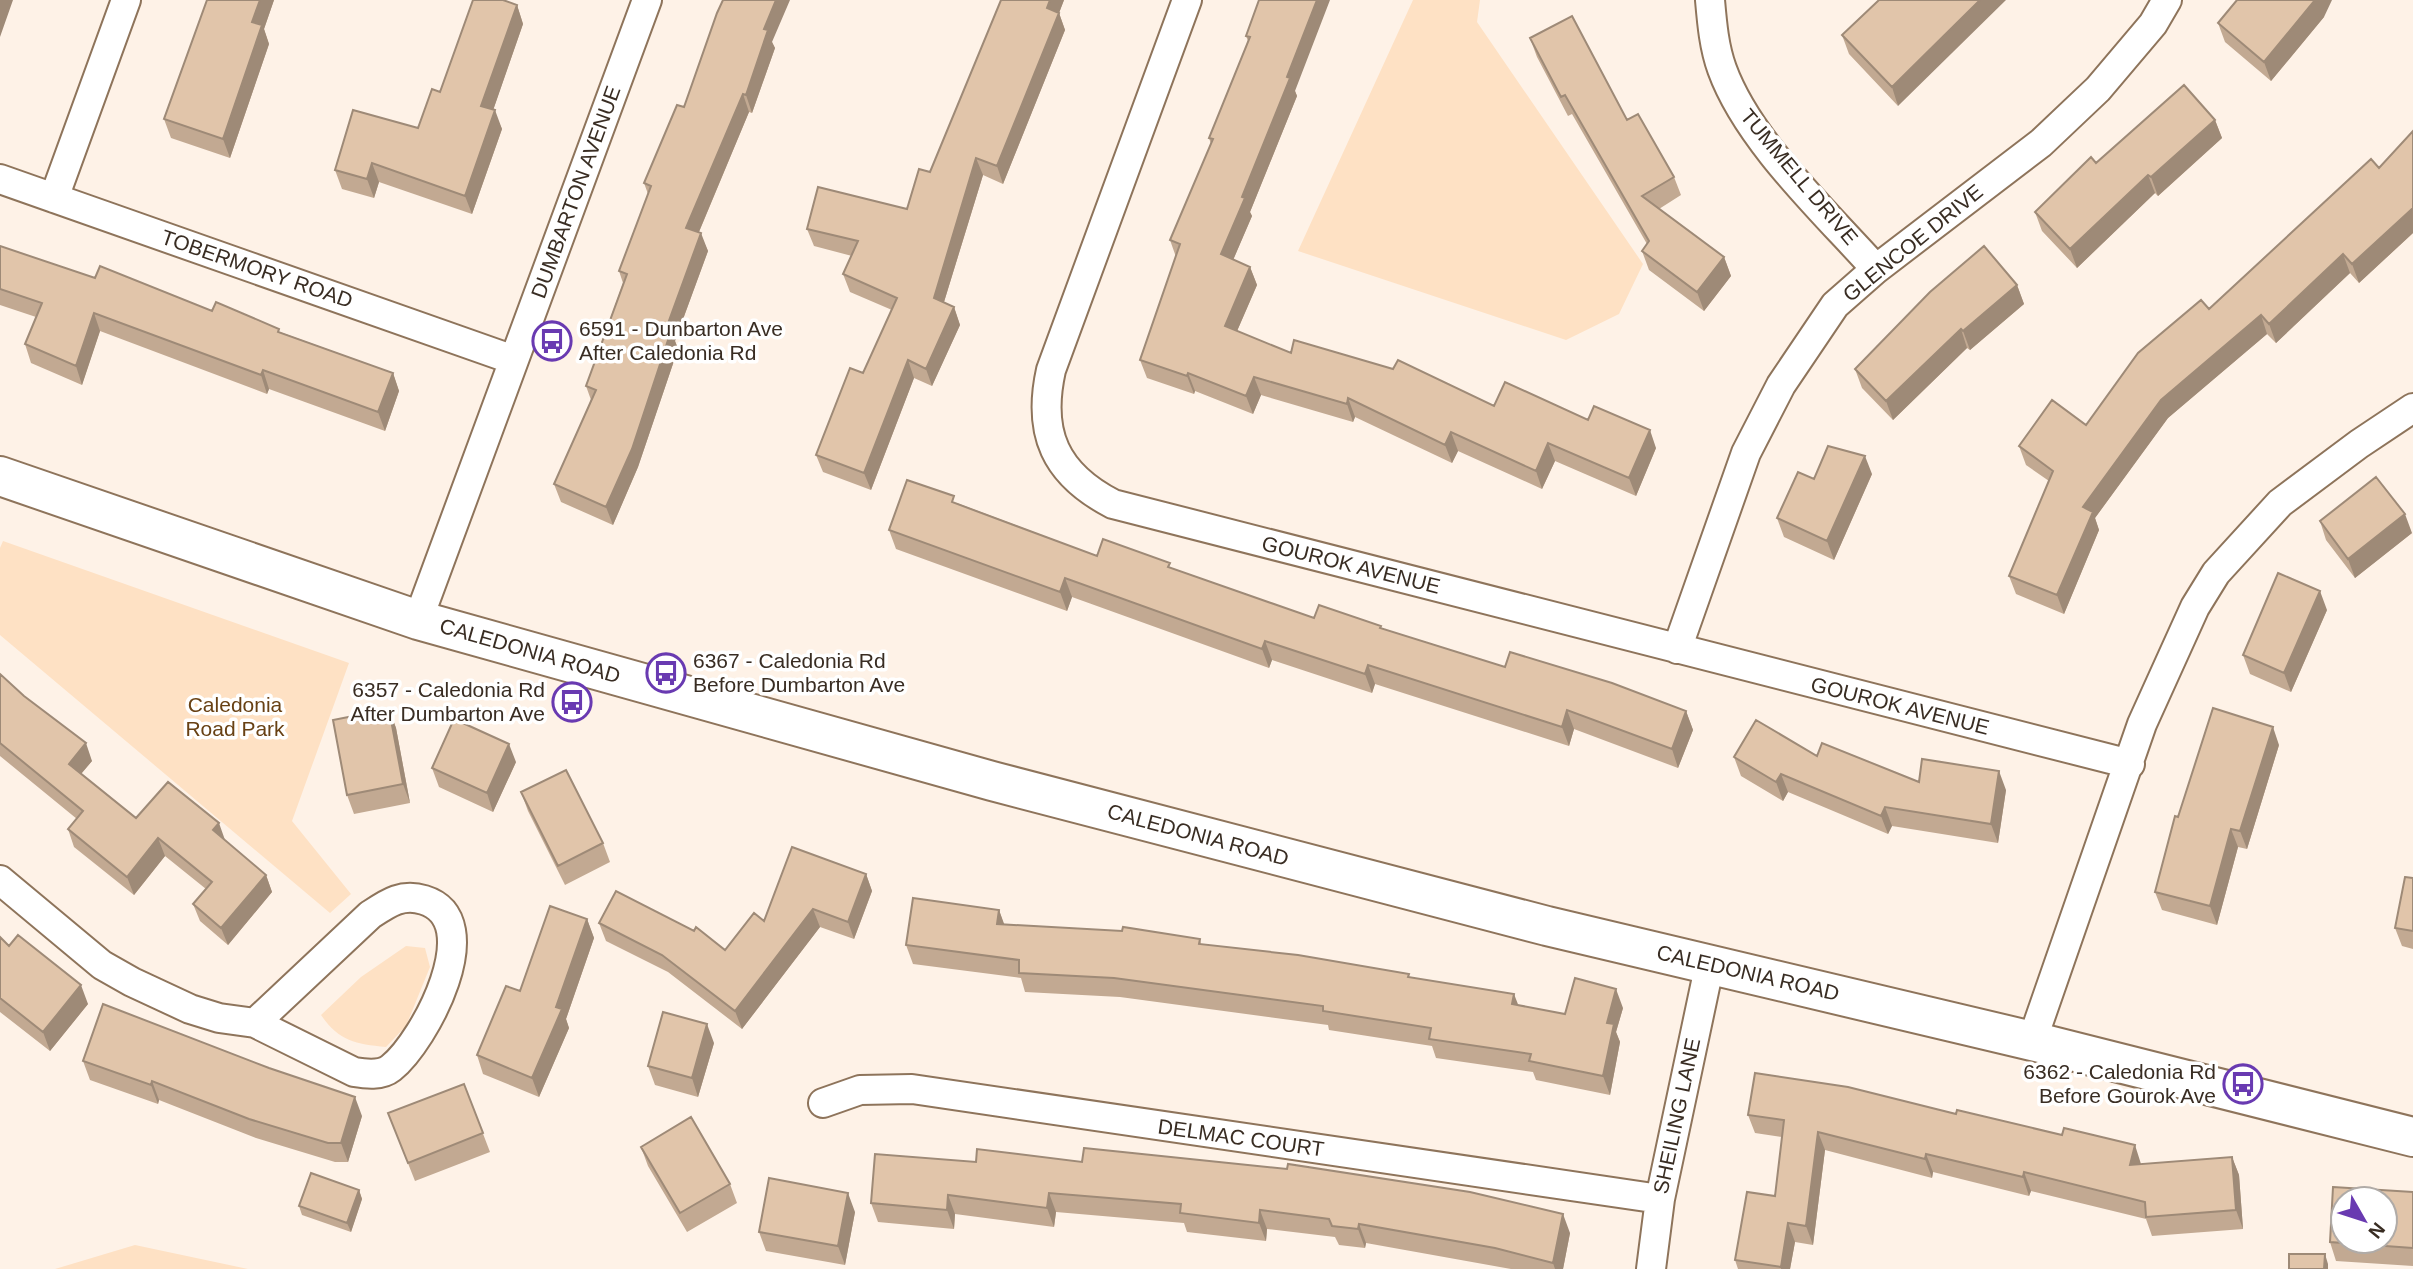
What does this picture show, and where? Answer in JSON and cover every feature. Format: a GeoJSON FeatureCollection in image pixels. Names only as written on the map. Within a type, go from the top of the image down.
{"type":"FeatureCollection","features":[{"type":"Feature","properties":{"kind":"street"},"geometry":{"type":"LineString","coordinates":[[54,198],[126,0]]}},
{"type":"Feature","properties":{"kind":"street","name":"DUMBARTON AVENUE"},"geometry":{"type":"LineString","coordinates":[[418,620],[648,0]]}},
{"type":"Feature","properties":{"kind":"street","name":"GOUROK AVENUE"},"geometry":{"type":"LineString","coordinates":[[1187,0],[1051,370],[1045,397],[1046,424],[1054,450],[1069,473],[1088,491],[1113,504],[2130,764]]}},
{"type":"Feature","properties":{"kind":"street","name":"TUMMELL DRIVE"},"geometry":{"type":"LineString","coordinates":[[1710,0],[1716,49],[1737,103],[1756,133],[1876,270]]}},
{"type":"Feature","properties":{"kind":"street","name":"GLENCOE DRIVE"},"geometry":{"type":"LineString","coordinates":[[1676,649],[1746,453],[1781,385],[1835,305],[2040,143],[2098,89],[2152,24],[2168,0]]}},
{"type":"Feature","properties":{"kind":"street","name":"TOBERMORY ROAD"},"geometry":{"type":"LineString","coordinates":[[0,179],[514,360]]}},
{"type":"Feature","properties":{"kind":"street"},"geometry":{"type":"LineString","coordinates":[[2032,1041],[2142,724],[2175,648],[2216,573],[2280,503],[2359,444],[2411,417]]}},
{"type":"Feature","properties":{"kind":"street","name":"CALEDONIA ROAD"},"geometry":{"type":"LineString","coordinates":[[0,476],[418,620],[992,781],[1547,926],[2032,1041],[2413,1137]]}},
{"type":"Feature","properties":{"kind":"street"},"geometry":{"type":"LineString","coordinates":[[0,880],[102,965],[132,982],[200,1012],[255,1023],[354,1072],[380,1073],[391,1068],[430,1016],[448,970],[452,938],[447,915],[432,902],[409,895],[385,905],[370,915],[255,1023]]}},
{"type":"Feature","properties":{"kind":"street","name":"SHEILING LANE"},"geometry":{"type":"LineString","coordinates":[[1651,1269],[1660,1199],[1710,963]]}},
{"type":"Feature","properties":{"kind":"street","name":"DELMAC COURT"},"geometry":{"type":"LineString","coordinates":[[823,1103],[860,1090],[912,1089],[1660,1199]]}},
{"type":"Feature","properties":{"kind":"green space"},"geometry":{"type":"Polygon","coordinates":[[[1413,0],[1480,0],[1477,22],[1643,264],[1619,314],[1566,340],[1298,251],[1413,0]]]}},
{"type":"Feature","properties":{"kind":"green space","name":"Caledonia Road Park"},"geometry":{"type":"Polygon","coordinates":[[[3,541],[349,663],[292,821],[351,894],[330,913],[0,635],[0,548],[3,541]]]}},
{"type":"Feature","properties":{"kind":"green space"},"geometry":{"type":"Polygon","coordinates":[[[406,946],[425,948],[430,967],[406,1026],[386,1047],[349,1040],[334,1031],[321,1015],[361,977],[406,946]]]}},
{"type":"Feature","properties":{"kind":"green space"},"geometry":{"type":"Polygon","coordinates":[[[135,1245],[248,1269],[55,1269],[135,1245]]]}},
{"type":"Feature","properties":{"kind":"building"},"geometry":{"type":"Polygon","coordinates":[[[207,0],[260,0],[252,22],[262,25],[223,139],[164,119],[207,0]]]}},
{"type":"Feature","properties":{"kind":"building"},"geometry":{"type":"Polygon","coordinates":[[[473,0],[503,0],[517,5],[481,106],[495,110],[465,196],[372,163],[367,179],[335,170],[353,110],[418,128],[432,89],[440,92],[473,0]]]}},
{"type":"Feature","properties":{"kind":"building"},"geometry":{"type":"Polygon","coordinates":[[[723,0],[776,0],[764,29],[768,30],[746,95],[743,94],[686,228],[701,233],[666,329],[671,331],[632,449],[606,507],[554,484],[596,390],[586,386],[627,274],[619,271],[651,186],[644,183],[677,105],[684,107],[723,0]]]}},
{"type":"Feature","properties":{"kind":"building"},"geometry":{"type":"Polygon","coordinates":[[[1001,0],[1050,0],[1047,8],[1059,13],[997,166],[976,158],[934,298],[954,307],[926,369],[908,360],[864,473],[816,455],[850,368],[863,373],[897,298],[843,274],[858,241],[807,229],[818,187],[907,209],[919,169],[930,172],[1001,0]]]}},
{"type":"Feature","properties":{"kind":"building"},"geometry":{"type":"Polygon","coordinates":[[[1259,0],[1317,0],[1287,77],[1290,78],[1242,197],[1245,198],[1221,254],[1250,267],[1225,326],[1291,353],[1294,340],[1393,369],[1398,360],[1494,406],[1505,382],[1588,420],[1594,406],[1650,430],[1629,478],[1548,443],[1536,471],[1451,432],[1445,445],[1348,398],[1347,404],[1254,377],[1246,396],[1188,373],[1187,376],[1140,360],[1180,244],[1170,240],[1213,139],[1209,138],[1250,37],[1246,36],[1259,0]]]}},
{"type":"Feature","properties":{"kind":"building"},"geometry":{"type":"Polygon","coordinates":[[[1879,0],[1980,0],[1892,87],[1842,35],[1879,0]]]}},
{"type":"Feature","properties":{"kind":"building"},"geometry":{"type":"Polygon","coordinates":[[[2237,0],[2315,0],[2264,62],[2218,23],[2237,0]]]}},
{"type":"Feature","properties":{"kind":"building"},"geometry":{"type":"Polygon","coordinates":[[[1572,16],[1627,120],[1638,114],[1674,177],[1642,196],[1724,257],[1697,292],[1642,251],[1649,241],[1565,95],[1561,97],[1530,38],[1572,16]]]}},
{"type":"Feature","properties":{"kind":"building"},"geometry":{"type":"Polygon","coordinates":[[[2184,85],[2215,120],[2151,177],[2148,175],[2070,249],[2035,212],[2091,157],[2096,163],[2184,85]]]}},
{"type":"Feature","properties":{"kind":"building"},"geometry":{"type":"Polygon","coordinates":[[[2413,131],[2413,208],[2352,264],[2343,254],[2269,324],[2261,315],[2161,400],[2083,507],[2093,512],[2057,595],[2009,576],[2053,471],[2019,446],[2052,400],[2086,425],[2138,353],[2201,300],[2209,309],[2371,159],[2379,168],[2413,131]]]}},
{"type":"Feature","properties":{"kind":"building"},"geometry":{"type":"Polygon","coordinates":[[[0,246],[95,278],[100,266],[212,311],[216,302],[279,329],[278,332],[393,373],[378,412],[263,370],[261,375],[94,313],[76,366],[25,344],[42,303],[0,289],[0,246]]]}},
{"type":"Feature","properties":{"kind":"building"},"geometry":{"type":"Polygon","coordinates":[[[1984,246],[2017,285],[1963,331],[1961,329],[1886,401],[1855,369],[1930,292],[1984,246]]]}},
{"type":"Feature","properties":{"kind":"building"},"geometry":{"type":"Polygon","coordinates":[[[1828,446],[1865,456],[1827,541],[1777,518],[1798,472],[1814,479],[1828,446]]]}},
{"type":"Feature","properties":{"kind":"building"},"geometry":{"type":"Polygon","coordinates":[[[2376,477],[2405,514],[2348,559],[2320,521],[2376,477]]]}},
{"type":"Feature","properties":{"kind":"building"},"geometry":{"type":"Polygon","coordinates":[[[907,480],[954,496],[952,502],[1097,556],[1103,539],[1170,563],[1168,567],[1314,618],[1319,605],[1381,626],[1380,628],[1505,667],[1510,652],[1612,683],[1686,711],[1672,749],[1567,710],[1562,727],[1368,665],[1365,674],[1265,641],[1262,649],[1065,578],[1060,592],[889,530],[907,480]]]}},
{"type":"Feature","properties":{"kind":"building"},"geometry":{"type":"Polygon","coordinates":[[[2278,573],[2320,591],[2284,673],[2243,655],[2278,573]]]}},
{"type":"Feature","properties":{"kind":"building"},"geometry":{"type":"Polygon","coordinates":[[[0,674],[24,696],[86,743],[69,764],[136,818],[168,782],[219,823],[213,830],[266,875],[221,928],[193,904],[212,882],[158,838],[127,877],[68,829],[83,811],[0,743],[0,674]]]}},
{"type":"Feature","properties":{"kind":"building"},"geometry":{"type":"Polygon","coordinates":[[[2213,708],[2273,727],[2240,831],[2231,829],[2210,906],[2155,892],[2175,816],[2178,817],[2213,708]]]}},
{"type":"Feature","properties":{"kind":"building"},"geometry":{"type":"Polygon","coordinates":[[[389,709],[403,784],[347,795],[333,720],[389,709]]]}},
{"type":"Feature","properties":{"kind":"building"},"geometry":{"type":"Polygon","coordinates":[[[454,719],[509,744],[487,793],[432,768],[454,719]]]}},
{"type":"Feature","properties":{"kind":"building"},"geometry":{"type":"Polygon","coordinates":[[[1756,720],[1817,756],[1822,743],[1919,782],[1922,759],[1999,771],[1991,824],[1885,807],[1881,816],[1781,774],[1776,782],[1734,757],[1756,720]]]}},
{"type":"Feature","properties":{"kind":"building"},"geometry":{"type":"Polygon","coordinates":[[[566,770],[603,843],[558,866],[521,792],[566,770]]]}},
{"type":"Feature","properties":{"kind":"building"},"geometry":{"type":"Polygon","coordinates":[[[792,847],[866,874],[848,922],[813,909],[735,1011],[662,955],[599,923],[616,891],[694,931],[696,927],[725,950],[754,913],[764,921],[792,847]]]}},
{"type":"Feature","properties":{"kind":"building"},"geometry":{"type":"Polygon","coordinates":[[[2405,877],[2413,878],[2413,931],[2395,928],[2405,877]]]}},
{"type":"Feature","properties":{"kind":"building"},"geometry":{"type":"Polygon","coordinates":[[[913,898],[999,910],[997,924],[1122,931],[1123,927],[1200,939],[1199,944],[1298,955],[1409,974],[1408,977],[1514,994],[1512,1004],[1565,1014],[1575,978],[1616,989],[1607,1023],[1614,1024],[1603,1076],[1529,1061],[1531,1054],[1429,1039],[1431,1028],[1323,1011],[1323,1006],[1114,978],[1019,973],[1019,960],[906,945],[913,898]]]}},
{"type":"Feature","properties":{"kind":"building"},"geometry":{"type":"Polygon","coordinates":[[[550,906],[587,919],[556,1007],[562,1009],[532,1078],[477,1055],[506,986],[520,991],[550,906]]]}},
{"type":"Feature","properties":{"kind":"building"},"geometry":{"type":"Polygon","coordinates":[[[18,935],[81,985],[43,1032],[0,998],[0,937],[9,946],[18,935]]]}},
{"type":"Feature","properties":{"kind":"building"},"geometry":{"type":"Polygon","coordinates":[[[103,1004],[269,1068],[355,1097],[341,1143],[328,1143],[249,1119],[152,1081],[151,1085],[83,1061],[103,1004]]]}},
{"type":"Feature","properties":{"kind":"building"},"geometry":{"type":"Polygon","coordinates":[[[663,1012],[707,1024],[692,1078],[648,1066],[663,1012]]]}},
{"type":"Feature","properties":{"kind":"building"},"geometry":{"type":"Polygon","coordinates":[[[1755,1073],[1848,1087],[1956,1114],[1957,1110],[2062,1135],[2064,1128],[2135,1145],[2130,1165],[2232,1157],[2236,1210],[2146,1217],[2145,1202],[2024,1172],[2023,1177],[1926,1154],[1925,1159],[1818,1132],[1806,1226],[1788,1223],[1781,1267],[1735,1260],[1747,1192],[1775,1196],[1784,1120],[1748,1115],[1755,1073]]]}},
{"type":"Feature","properties":{"kind":"building"},"geometry":{"type":"Polygon","coordinates":[[[464,1084],[483,1133],[408,1163],[388,1113],[464,1084]]]}},
{"type":"Feature","properties":{"kind":"building"},"geometry":{"type":"Polygon","coordinates":[[[691,1117],[730,1184],[680,1213],[641,1147],[691,1117]]]}},
{"type":"Feature","properties":{"kind":"building"},"geometry":{"type":"Polygon","coordinates":[[[1084,1148],[1287,1169],[1288,1164],[1470,1192],[1563,1214],[1553,1263],[1495,1248],[1359,1224],[1358,1229],[1332,1226],[1329,1219],[1260,1210],[1259,1223],[1180,1213],[1181,1204],[1049,1193],[1047,1208],[948,1195],[947,1210],[871,1203],[875,1154],[976,1162],[977,1149],[1082,1162],[1084,1148]]]}},
{"type":"Feature","properties":{"kind":"building"},"geometry":{"type":"Polygon","coordinates":[[[311,1173],[359,1190],[347,1223],[299,1206],[311,1173]]]}},
{"type":"Feature","properties":{"kind":"building"},"geometry":{"type":"Polygon","coordinates":[[[769,1178],[848,1193],[838,1246],[759,1232],[769,1178]]]}},
{"type":"Feature","properties":{"kind":"building"},"geometry":{"type":"Polygon","coordinates":[[[2399,1191],[2413,1192],[2413,1248],[2399,1247],[2399,1191]]]}},
{"type":"Feature","properties":{"kind":"building"},"geometry":{"type":"Polygon","coordinates":[[[2289,1254],[2325,1254],[2324,1269],[2289,1269],[2289,1254]]]}},
{"type":"Feature","properties":{"kind":"place","name":"6591 - Dunbarton Ave After Caledonia Rd"},"geometry":{"type":"Point","coordinates":[552,341]}},
{"type":"Feature","properties":{"kind":"place","name":"6367 - Caledonia Rd Before Dumbarton Ave"},"geometry":{"type":"Point","coordinates":[666,673]}},
{"type":"Feature","properties":{"kind":"place","name":"6357 - Caledonia Rd After Dumbarton Ave"},"geometry":{"type":"Point","coordinates":[572,702]}},
{"type":"Feature","properties":{"kind":"place","name":"6362 - Caledonia Rd Before Gourok Ave"},"geometry":{"type":"Point","coordinates":[2243,1084]}}]}
